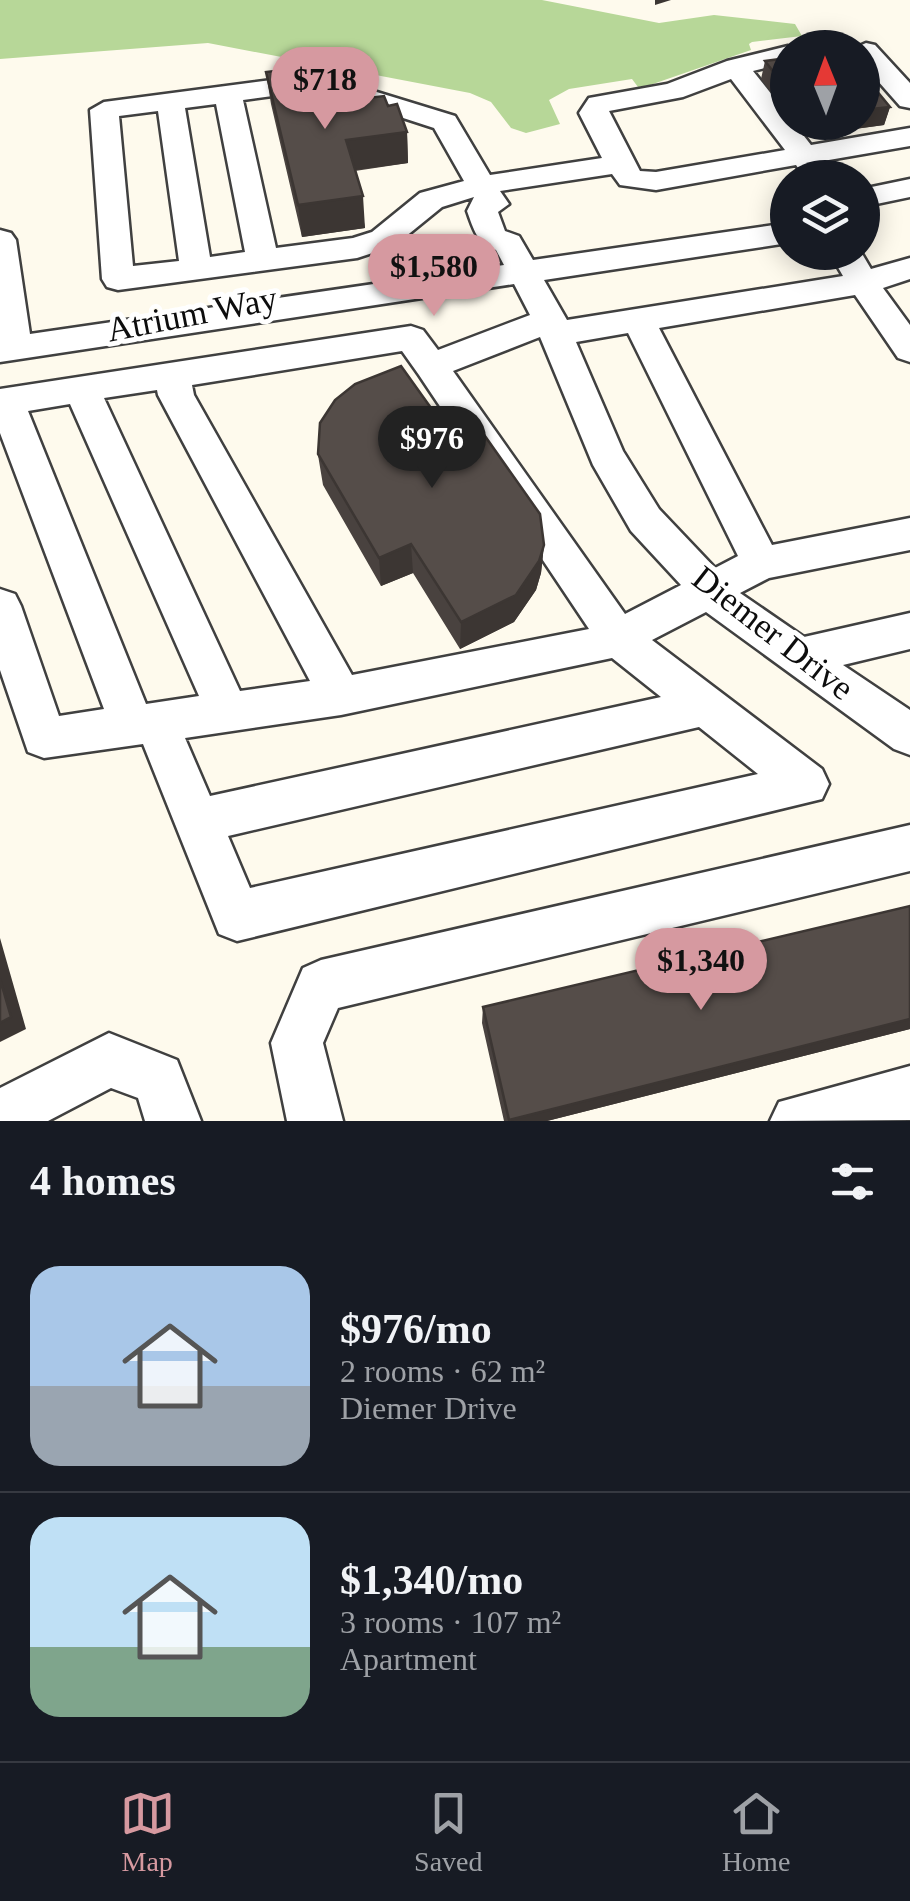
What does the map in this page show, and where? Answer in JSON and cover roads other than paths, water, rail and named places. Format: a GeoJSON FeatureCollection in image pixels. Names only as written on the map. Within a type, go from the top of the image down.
{"type":"FeatureCollection","features":[{"type":"Feature","properties":{"kind":"street"},"geometry":{"type":"LineString","coordinates":[[880,52],[910,54]]}},
{"type":"Feature","properties":{"kind":"street"},"geometry":{"type":"LineString","coordinates":[[770,58],[673,91],[609,101],[594,108],[594,118],[632,179],[656,181],[770,172]]}},
{"type":"Feature","properties":{"kind":"street"},"geometry":{"type":"LineString","coordinates":[[736,67],[807,160]]}},
{"type":"Feature","properties":{"kind":"street"},"geometry":{"type":"LineString","coordinates":[[880,68],[910,100]]}},
{"type":"Feature","properties":{"kind":"street"},"geometry":{"type":"LineString","coordinates":[[486,194],[446,122],[318,82],[104,110],[118,279],[357,248],[383,238],[430,200],[486,194],[620,164]]}},
{"type":"Feature","properties":{"kind":"street"},"geometry":{"type":"LineString","coordinates":[[228,94],[263,260]]}},
{"type":"Feature","properties":{"kind":"street"},"geometry":{"type":"LineString","coordinates":[[170,101],[196,269]]}},
{"type":"Feature","properties":{"kind":"street"},"geometry":{"type":"LineString","coordinates":[[837,160],[910,136]]}},
{"type":"Feature","properties":{"kind":"street"},"geometry":{"type":"LineString","coordinates":[[880,194],[910,188]]}},
{"type":"Feature","properties":{"kind":"street","name":"Diemer Drive"},"geometry":{"type":"LineString","coordinates":[[486,194],[482,212],[492,236],[516,256],[552,327],[620,484],[645,520],[710,592],[910,735]]}},
{"type":"Feature","properties":{"kind":"street","name":"Atrium Way"},"geometry":{"type":"LineString","coordinates":[[7,349],[770,212]]}},
{"type":"Feature","properties":{"kind":"street"},"geometry":{"type":"LineString","coordinates":[[880,219],[910,215]]}},
{"type":"Feature","properties":{"kind":"street","name":"Atrium Way"},"geometry":{"type":"LineString","coordinates":[[516,256],[770,235]]}},
{"type":"Feature","properties":{"kind":"street"},"geometry":{"type":"LineString","coordinates":[[0,240],[7,349]]}},
{"type":"Feature","properties":{"kind":"street"},"geometry":{"type":"LineString","coordinates":[[431,366],[552,327],[638,320],[863,283],[910,268]]}},
{"type":"Feature","properties":{"kind":"street"},"geometry":{"type":"LineString","coordinates":[[855,270],[910,350]]}},
{"type":"Feature","properties":{"kind":"street"},"geometry":{"type":"LineString","coordinates":[[638,320],[761,564]]}},
{"type":"Feature","properties":{"kind":"street"},"geometry":{"type":"LineString","coordinates":[[410,338],[431,366],[618,638],[806,784],[238,916],[198,821],[144,723],[3,402],[410,338]]}},
{"type":"Feature","properties":{"kind":"street"},"geometry":{"type":"LineString","coordinates":[[172,375],[176,395],[340,696]]}},
{"type":"Feature","properties":{"kind":"street"},"geometry":{"type":"LineString","coordinates":[[82,390],[228,712]]}},
{"type":"Feature","properties":{"kind":"street"},"geometry":{"type":"LineString","coordinates":[[0,606],[44,738],[340,696],[592,646],[618,638],[761,564],[910,534]]}},
{"type":"Feature","properties":{"kind":"street"},"geometry":{"type":"LineString","coordinates":[[798,657],[906,636]]}},
{"type":"Feature","properties":{"kind":"street"},"geometry":{"type":"LineString","coordinates":[[198,821],[706,706]]}},
{"type":"Feature","properties":{"kind":"street"},"geometry":{"type":"LineString","coordinates":[[315,1121],[298,1044],[321,986],[910,848]]}},
{"type":"Feature","properties":{"kind":"street"},"geometry":{"type":"LineString","coordinates":[[0,1116],[109,1060],[158,1080],[173,1121]]}},
{"type":"Feature","properties":{"kind":"street"},"geometry":{"type":"LineString","coordinates":[[798,1121],[910,1093]]}}]}
